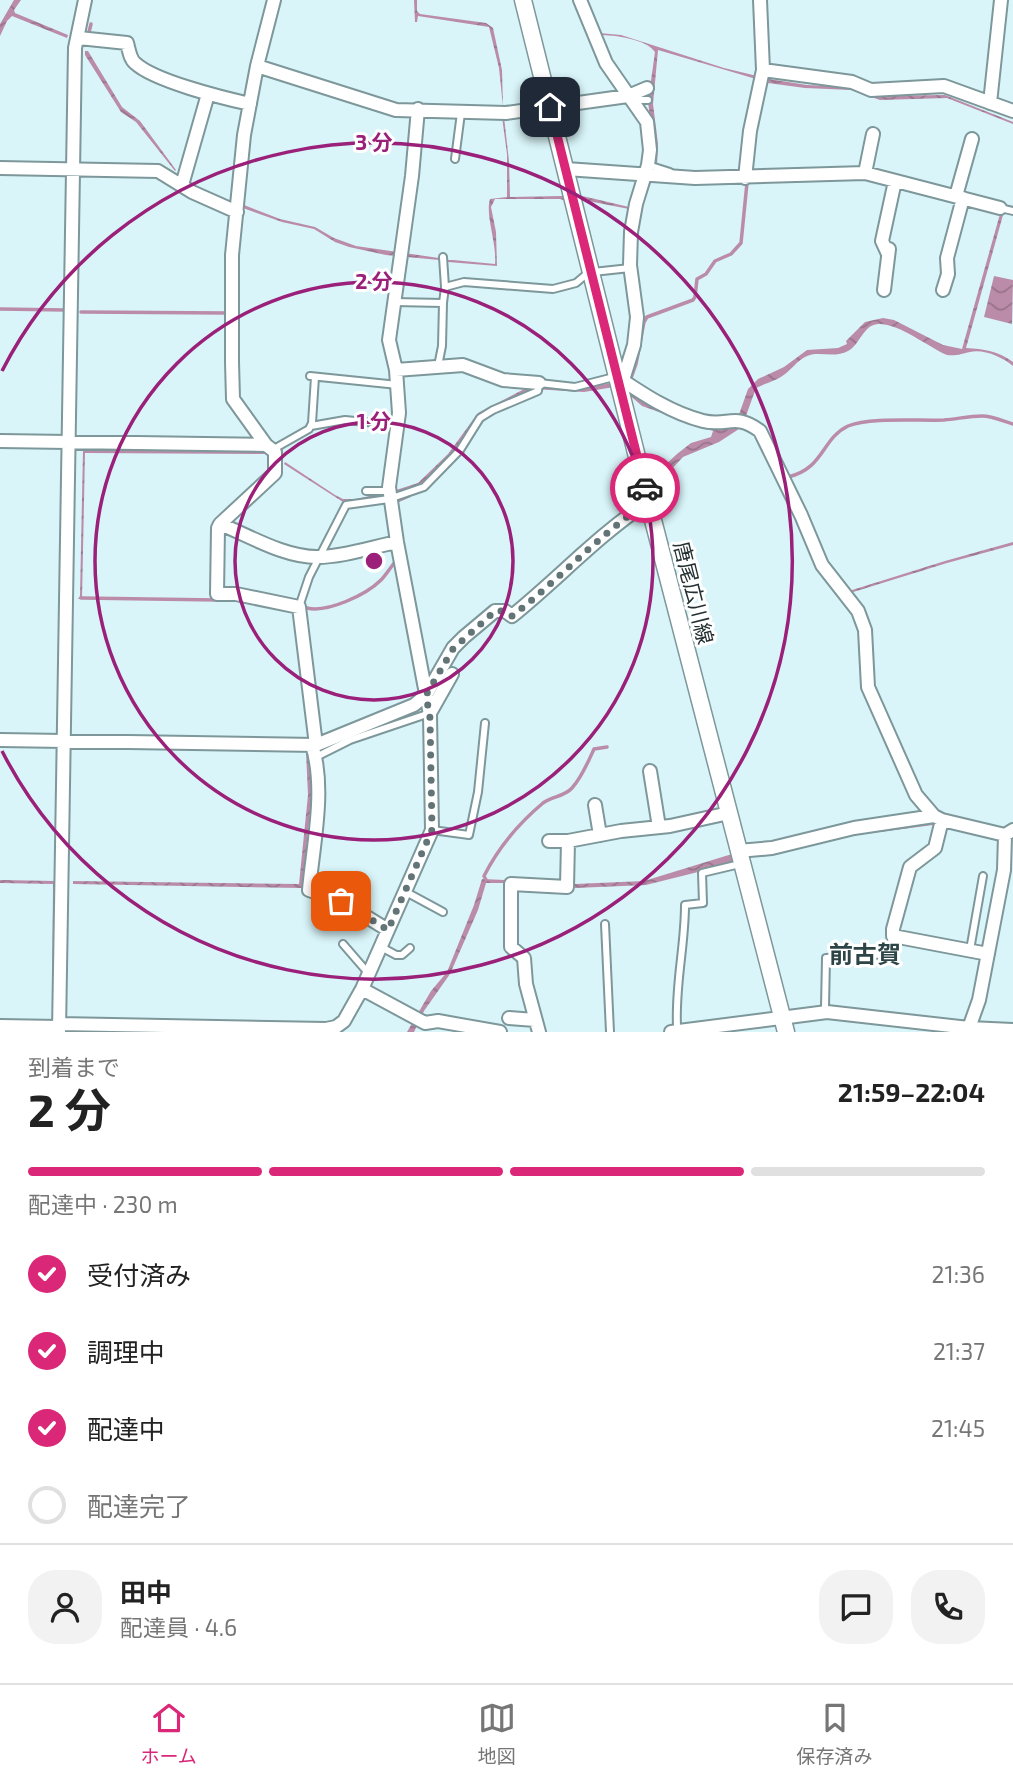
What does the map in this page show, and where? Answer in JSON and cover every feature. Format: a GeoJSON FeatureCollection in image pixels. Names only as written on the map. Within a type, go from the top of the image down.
{"type":"FeatureCollection","features":[{"type":"Feature","properties":{"kind":"main road","name":"唐尾広川線"},"geometry":{"type":"LineString","coordinates":[[523,0],[784,1025]]}},
{"type":"Feature","properties":{"kind":"street"},"geometry":{"type":"LineString","coordinates":[[59,1028],[75,48],[85,0]]}},
{"type":"Feature","properties":{"kind":"street"},"geometry":{"type":"LineString","coordinates":[[274,0],[257,66],[244,135],[232,256],[233,399],[275,452],[276,463],[275,473],[218,528],[217,594],[236,594],[299,607],[319,791],[309,890],[341,901],[388,930]]}},
{"type":"Feature","properties":{"kind":"street"},"geometry":{"type":"LineString","coordinates":[[580,0],[606,63],[647,122],[650,150],[651,171],[636,204],[632,223],[631,268],[637,317],[634,345],[619,381],[630,383],[650,400],[705,422],[740,421],[760,432],[802,515],[822,565],[858,611],[865,629],[868,687],[916,795],[938,818],[935,848],[910,867],[893,936],[988,954]]}},
{"type":"Feature","properties":{"kind":"street"},"geometry":{"type":"LineString","coordinates":[[745,178],[750,131],[763,70],[760,0]]}},
{"type":"Feature","properties":{"kind":"street"},"geometry":{"type":"LineString","coordinates":[[990,103],[1001,0]]}},
{"type":"Feature","properties":{"kind":"street"},"geometry":{"type":"LineString","coordinates":[[79,38],[127,43],[132,61],[145,71],[208,94],[250,104]]}},
{"type":"Feature","properties":{"kind":"street"},"geometry":{"type":"LineString","coordinates":[[257,66],[396,110],[506,113],[647,94]]}},
{"type":"Feature","properties":{"kind":"street"},"geometry":{"type":"LineString","coordinates":[[763,70],[852,82],[871,90],[944,86],[1013,111]]}},
{"type":"Feature","properties":{"kind":"street"},"geometry":{"type":"LineString","coordinates":[[181,185],[208,94]]}},
{"type":"Feature","properties":{"kind":"street"},"geometry":{"type":"LineString","coordinates":[[0,1026],[326,1029],[336,1027],[344,1021],[369,974],[432,830],[430,713],[389,495],[397,425],[398,385],[389,340],[412,176],[418,109]]}},
{"type":"Feature","properties":{"kind":"street"},"geometry":{"type":"LineString","coordinates":[[866,173],[873,134]]}},
{"type":"Feature","properties":{"kind":"street"},"geometry":{"type":"LineString","coordinates":[[943,290],[947,258],[972,139]]}},
{"type":"Feature","properties":{"kind":"street"},"geometry":{"type":"LineString","coordinates":[[0,169],[158,171],[237,212]]}},
{"type":"Feature","properties":{"kind":"street"},"geometry":{"type":"LineString","coordinates":[[566,169],[651,171],[685,177],[745,178],[866,173],[1007,210]]}},
{"type":"Feature","properties":{"kind":"street"},"geometry":{"type":"LineString","coordinates":[[884,290],[889,251],[882,245],[882,241],[895,181]]}},
{"type":"Feature","properties":{"kind":"street"},"geometry":{"type":"LineString","coordinates":[[396,370],[463,365],[503,380],[539,383]]}},
{"type":"Feature","properties":{"kind":"street"},"geometry":{"type":"LineString","coordinates":[[0,441],[269,447]]}},
{"type":"Feature","properties":{"kind":"street"},"geometry":{"type":"LineString","coordinates":[[0,740],[314,749],[414,705],[426,695],[453,649],[464,637],[495,611],[505,611],[512,616],[546,589],[583,551],[647,495]]}},
{"type":"Feature","properties":{"kind":"street"},"geometry":{"type":"LineString","coordinates":[[220,524],[303,556],[319,557],[397,542]]}},
{"type":"Feature","properties":{"kind":"street"},"geometry":{"type":"LineString","coordinates":[[430,713],[452,674]]}},
{"type":"Feature","properties":{"kind":"street"},"geometry":{"type":"LineString","coordinates":[[650,771],[659,827]]}},
{"type":"Feature","properties":{"kind":"street"},"geometry":{"type":"LineString","coordinates":[[595,805],[600,835]]}},
{"type":"Feature","properties":{"kind":"street"},"geometry":{"type":"LineString","coordinates":[[549,841],[568,842],[729,813]]}},
{"type":"Feature","properties":{"kind":"street"},"geometry":{"type":"LineString","coordinates":[[740,857],[854,828],[938,818],[1009,832],[979,1000],[969,1030]]}},
{"type":"Feature","properties":{"kind":"street"},"geometry":{"type":"LineString","coordinates":[[537,1026],[526,984],[524,958],[511,947],[511,884],[567,887],[568,842]]}},
{"type":"Feature","properties":{"kind":"street"},"geometry":{"type":"LineString","coordinates":[[362,989],[425,1023],[438,1021],[500,1032]]}},
{"type":"Feature","properties":{"kind":"street"},"geometry":{"type":"LineString","coordinates":[[674,1029],[784,1025],[802,1014],[827,1012],[969,1030],[1013,1030]]}},
{"type":"Feature","properties":{"kind":"street"},"geometry":{"type":"LineString","coordinates":[[509,1017],[537,1026]]}},
{"type":"Feature","properties":{"kind":"lane"},"geometry":{"type":"LineString","coordinates":[[454,159],[461,111]]}},
{"type":"Feature","properties":{"kind":"lane"},"geometry":{"type":"LineString","coordinates":[[438,366],[442,346],[445,287],[443,257]]}},
{"type":"Feature","properties":{"kind":"lane"},"geometry":{"type":"LineString","coordinates":[[445,287],[464,282],[553,289],[576,283],[591,271],[631,268]]}},
{"type":"Feature","properties":{"kind":"lane"},"geometry":{"type":"LineString","coordinates":[[394,302],[443,303]]}},
{"type":"Feature","properties":{"kind":"lane"},"geometry":{"type":"LineString","coordinates":[[269,447],[304,434],[311,425],[312,377],[398,385]]}},
{"type":"Feature","properties":{"kind":"lane"},"geometry":{"type":"LineString","coordinates":[[299,607],[319,557],[346,505],[424,486],[460,450],[480,418],[538,391],[539,383],[575,387],[619,381]]}},
{"type":"Feature","properties":{"kind":"lane"},"geometry":{"type":"LineString","coordinates":[[311,425],[345,420],[397,425]]}},
{"type":"Feature","properties":{"kind":"lane"},"geometry":{"type":"LineString","coordinates":[[366,491],[389,495]]}},
{"type":"Feature","properties":{"kind":"lane"},"geometry":{"type":"LineString","coordinates":[[314,749],[430,713]]}},
{"type":"Feature","properties":{"kind":"lane"},"geometry":{"type":"LineString","coordinates":[[432,830],[469,835],[478,792],[485,723]]}},
{"type":"Feature","properties":{"kind":"lane"},"geometry":{"type":"LineString","coordinates":[[674,1029],[676,985],[685,933],[685,905],[703,903],[702,873],[740,857]]}},
{"type":"Feature","properties":{"kind":"lane"},"geometry":{"type":"LineString","coordinates":[[970,950],[983,876]]}},
{"type":"Feature","properties":{"kind":"lane"},"geometry":{"type":"LineString","coordinates":[[405,892],[443,912]]}},
{"type":"Feature","properties":{"kind":"lane"},"geometry":{"type":"LineString","coordinates":[[606,924],[610,1032]]}},
{"type":"Feature","properties":{"kind":"lane"},"geometry":{"type":"LineString","coordinates":[[825,1007],[826,958],[887,954],[893,936]]}},
{"type":"Feature","properties":{"kind":"lane"},"geometry":{"type":"LineString","coordinates":[[343,943],[369,974]]}},
{"type":"Feature","properties":{"kind":"lane"},"geometry":{"type":"LineString","coordinates":[[381,947],[396,955],[402,955],[410,948]]}},
{"type":"Feature","properties":{"kind":"water"},"geometry":{"type":"Polygon","coordinates":[[[14,0],[21,0],[14,10],[15,13],[68,35],[67,38],[12,16],[0,36],[0,24],[14,0]]]}},
{"type":"Feature","properties":{"kind":"water"},"geometry":{"type":"Polygon","coordinates":[[[414,0],[417,0],[417,11],[420,14],[486,23],[493,28],[502,70],[503,107],[499,68],[489,27],[418,16],[415,22],[414,0]]]}},
{"type":"Feature","properties":{"kind":"water"},"geometry":{"type":"Polygon","coordinates":[[[599,33],[621,35],[757,76],[756,79],[658,50],[653,104],[658,144],[657,166],[642,207],[639,208],[655,52],[638,41],[599,33]]]}},
{"type":"Feature","properties":{"kind":"water"},"geometry":{"type":"Polygon","coordinates":[[[85,51],[88,51],[122,107],[140,121],[175,171],[136,122],[121,112],[85,51]]]}},
{"type":"Feature","properties":{"kind":"water"},"geometry":{"type":"Polygon","coordinates":[[[769,79],[847,87],[874,96],[945,95],[1013,124],[947,98],[880,100],[851,90],[805,88],[768,83],[769,79]]]}},
{"type":"Feature","properties":{"kind":"water"},"geometry":{"type":"Polygon","coordinates":[[[502,117],[509,161],[510,197],[574,194],[629,209],[588,201],[495,199],[491,207],[496,232],[497,266],[448,262],[453,260],[495,264],[490,199],[507,197],[507,154],[502,117]]]}},
{"type":"Feature","properties":{"kind":"water"},"geometry":{"type":"Polygon","coordinates":[[[244,205],[280,219],[315,227],[356,246],[439,260],[386,255],[349,247],[314,229],[282,222],[243,208],[244,205]]]}},
{"type":"Feature","properties":{"kind":"water"},"geometry":{"type":"Polygon","coordinates":[[[1000,214],[1003,215],[966,348],[996,353],[1013,362],[1013,366],[998,357],[981,352],[947,355],[904,331],[878,324],[865,331],[848,351],[805,357],[782,376],[756,388],[742,427],[719,442],[683,457],[642,501],[514,610],[512,608],[545,581],[576,549],[630,506],[650,479],[677,454],[691,443],[711,437],[713,431],[642,406],[626,392],[614,387],[584,392],[533,389],[483,412],[468,429],[458,447],[425,482],[398,493],[343,502],[284,464],[285,462],[343,499],[356,499],[418,483],[448,454],[478,413],[530,386],[581,389],[616,382],[724,430],[737,420],[748,389],[758,379],[784,367],[807,350],[838,348],[847,344],[846,341],[865,322],[883,318],[894,320],[943,345],[962,349],[1000,214]]]}},
{"type":"Feature","properties":{"kind":"water"},"geometry":{"type":"Polygon","coordinates":[[[994,276],[1013,280],[1012,324],[984,317],[994,276]]]}},
{"type":"Feature","properties":{"kind":"water"},"geometry":{"type":"Polygon","coordinates":[[[83,450],[268,454],[85,453],[82,599],[78,599],[83,450]]]}},
{"type":"Feature","properties":{"kind":"water"},"geometry":{"type":"Polygon","coordinates":[[[1013,542],[1013,545],[850,593],[849,591],[945,561],[1013,542]]]}},
{"type":"Feature","properties":{"kind":"water"},"geometry":{"type":"Polygon","coordinates":[[[306,752],[309,754],[312,794],[302,888],[73,884],[73,881],[299,884],[308,795],[306,752]]]}},
{"type":"Feature","properties":{"kind":"water"},"geometry":{"type":"Polygon","coordinates":[[[935,820],[1013,835],[1013,839],[994,839],[933,825],[857,835],[768,856],[748,857],[646,885],[575,888],[575,884],[644,881],[732,854],[935,820]]]}},
{"type":"Feature","properties":{"kind":"water"},"geometry":{"type":"Polygon","coordinates":[[[482,879],[505,880],[504,883],[486,883],[478,910],[450,974],[424,1011],[414,1032],[407,1032],[431,991],[447,972],[482,879]]]}},
{"type":"Feature","properties":{"kind":"water"},"geometry":{"type":"Polygon","coordinates":[[[0,880],[56,881],[52,1018],[53,884],[0,883],[0,880]]]}},
{"type":"Feature","properties":{"kind":"waterway"},"geometry":{"type":"LineString","coordinates":[[89,32],[91,24]]}},
{"type":"Feature","properties":{"kind":"waterway"},"geometry":{"type":"LineString","coordinates":[[631,378],[647,317],[693,300],[697,279],[706,274],[715,261],[731,254],[741,243],[747,183]]}},
{"type":"Feature","properties":{"kind":"waterway"},"geometry":{"type":"LineString","coordinates":[[0,309],[65,310]]}},
{"type":"Feature","properties":{"kind":"waterway"},"geometry":{"type":"LineString","coordinates":[[81,312],[226,313]]}},
{"type":"Feature","properties":{"kind":"waterway"},"geometry":{"type":"LineString","coordinates":[[788,477],[809,467],[832,438],[857,423],[982,416],[1013,424]]}},
{"type":"Feature","properties":{"kind":"waterway"},"geometry":{"type":"LineString","coordinates":[[395,502],[409,496]]}},
{"type":"Feature","properties":{"kind":"waterway"},"geometry":{"type":"LineString","coordinates":[[307,608],[325,608],[356,597],[381,580],[395,562]]}},
{"type":"Feature","properties":{"kind":"waterway"},"geometry":{"type":"LineString","coordinates":[[81,598],[218,600]]}},
{"type":"Feature","properties":{"kind":"waterway"},"geometry":{"type":"LineString","coordinates":[[486,880],[484,876],[502,846],[525,819],[543,803],[572,788],[594,749],[607,747]]}},
{"type":"Feature","properties":{"kind":"way so far"},"geometry":{"type":"LineString","coordinates":[[341,901],[388,930],[421,859],[432,830],[430,718],[426,695],[453,649],[495,611],[505,611],[512,616],[546,589],[583,551],[648,502],[645,488]]}},
{"type":"Feature","properties":{"kind":"district","name":"前古賀"},"geometry":{"type":"Point","coordinates":[865,955]}},
{"type":"Feature","properties":{"kind":"route"},"geometry":{"type":"LineString","coordinates":[[550,107],[645,488]]}}]}
